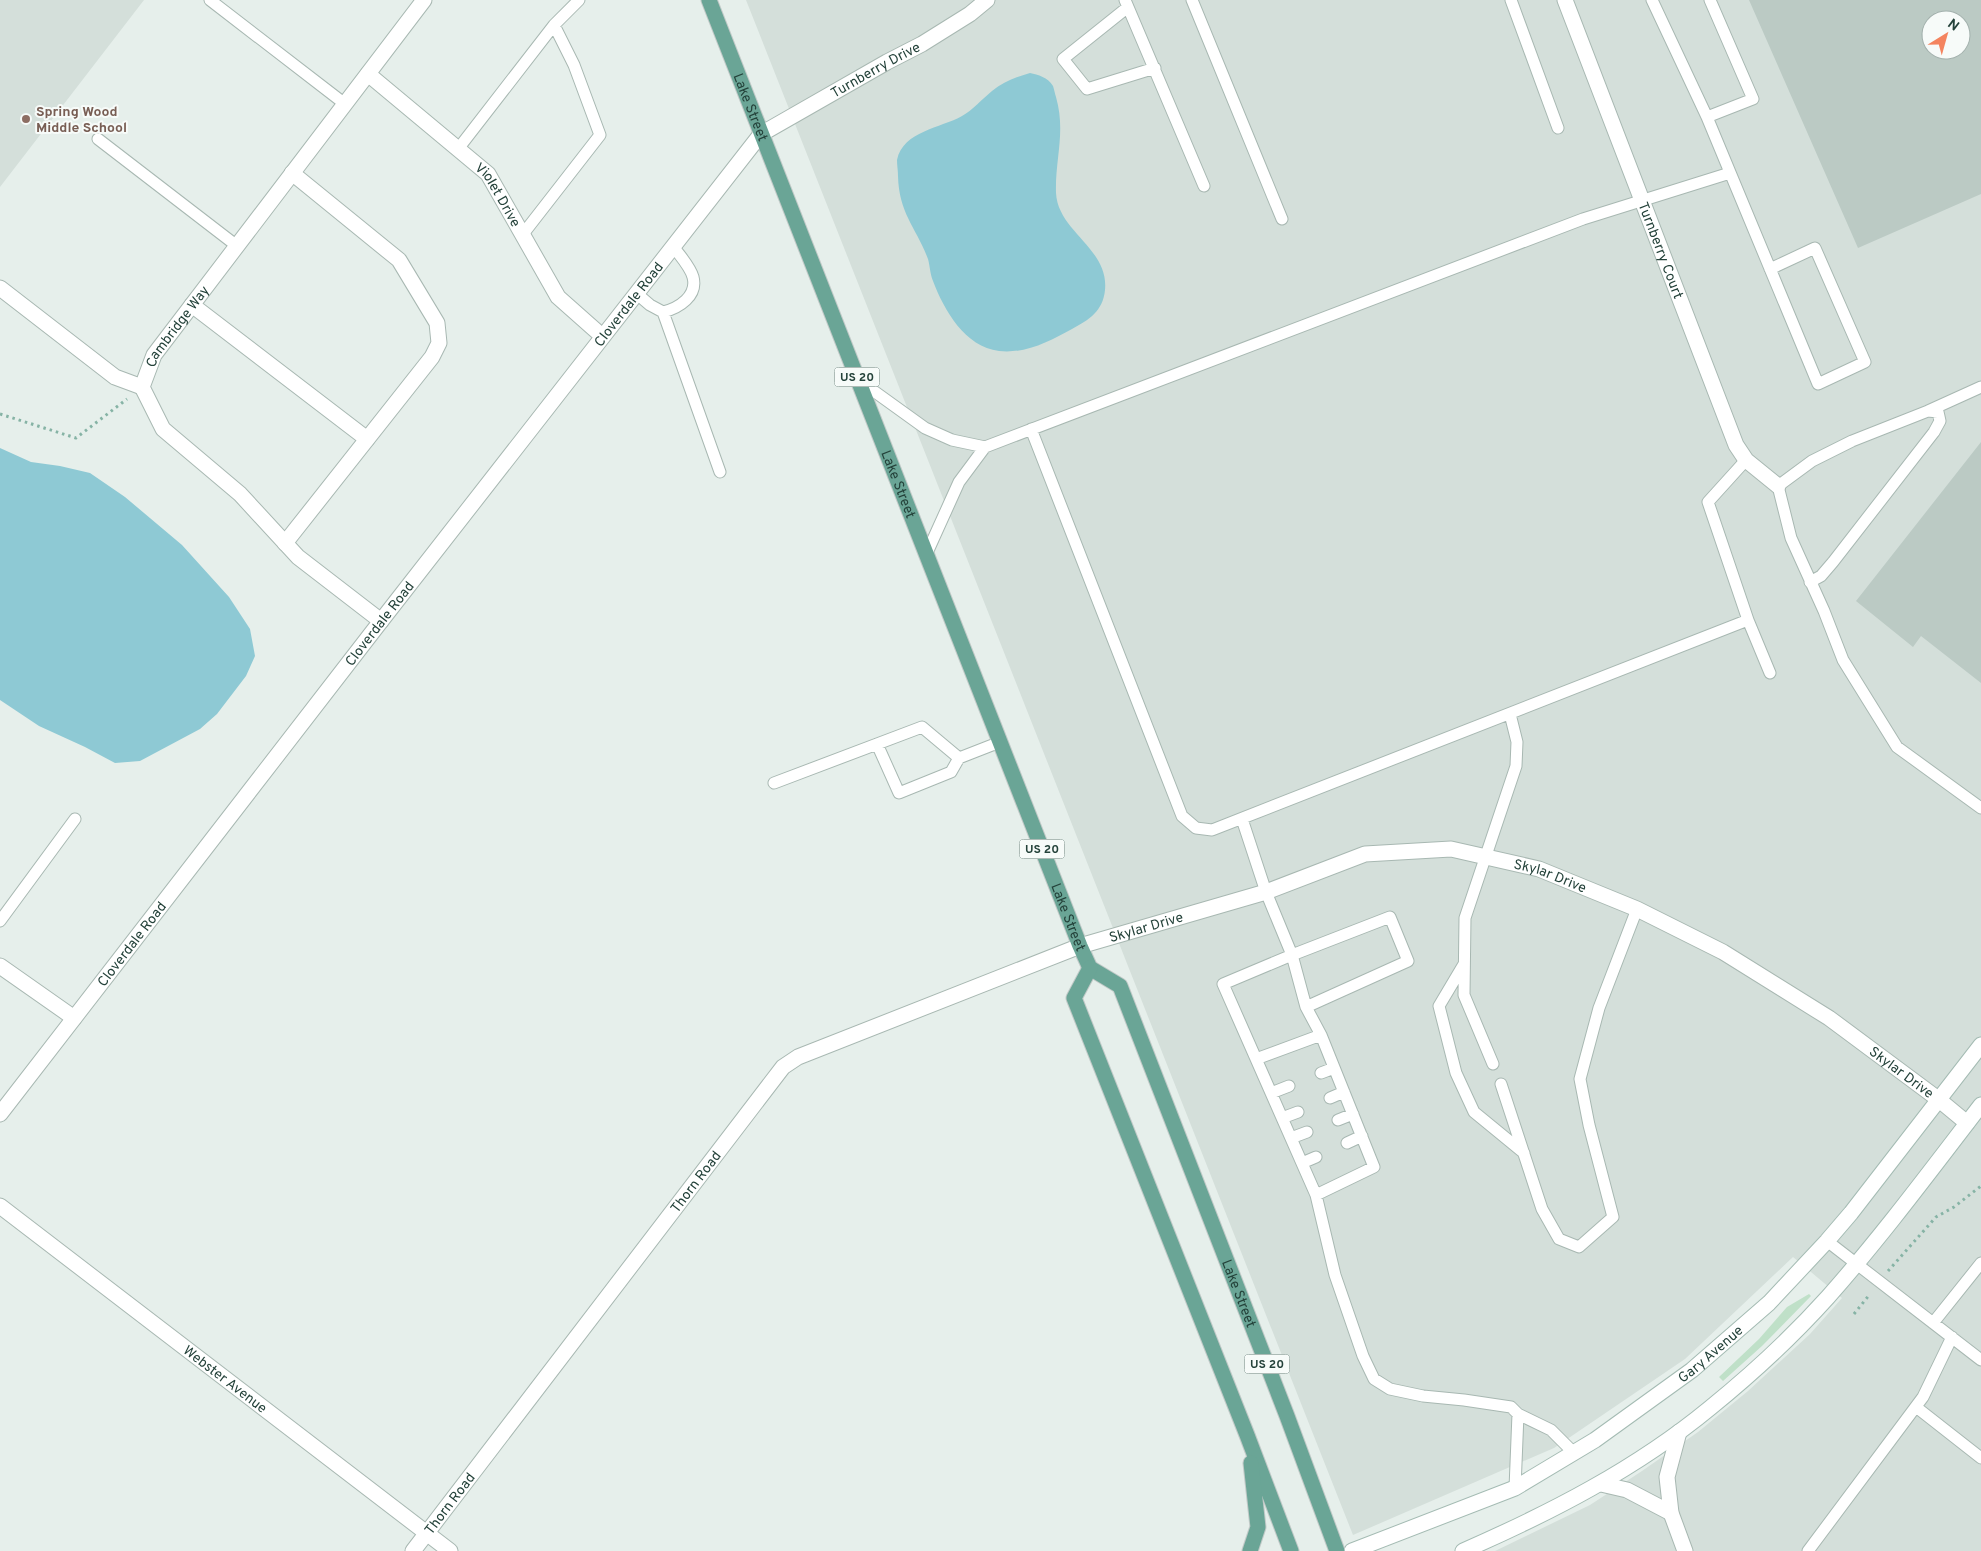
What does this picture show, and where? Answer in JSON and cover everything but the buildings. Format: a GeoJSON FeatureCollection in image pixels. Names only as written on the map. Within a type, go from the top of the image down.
{"type":"FeatureCollection","features":[{"type":"Feature","properties":{"kind":"main road","name":"Lake Street"},"geometry":{"type":"LineString","coordinates":[[709,0],[1080,946],[1090,968],[1120,986],[1287,1416],[1337,1551]]}},
{"type":"Feature","properties":{"kind":"main road","name":"Lake Street"},"geometry":{"type":"LineString","coordinates":[[1090,968],[1074,998],[1291,1551]]}},
{"type":"Feature","properties":{"kind":"main road"},"geometry":{"type":"LineString","coordinates":[[1247,1435],[1258,1527],[1250,1551]]}},
{"type":"Feature","properties":{"kind":"street","name":"Cambridge Way"},"geometry":{"type":"LineString","coordinates":[[142,387],[154,354],[424,0]]}},
{"type":"Feature","properties":{"kind":"street","name":"Turnberry Drive"},"geometry":{"type":"LineString","coordinates":[[761,134],[922,44],[970,14],[987,0]]}},
{"type":"Feature","properties":{"kind":"street","name":"Turnberry Court"},"geometry":{"type":"LineString","coordinates":[[1565,0],[1736,445],[1746,460],[1778,486]]}},
{"type":"Feature","properties":{"kind":"street","name":"Violet Drive"},"geometry":{"type":"LineString","coordinates":[[368,74],[488,174],[558,296],[602,336]]}},
{"type":"Feature","properties":{"kind":"street","name":"Cloverdale Road"},"geometry":{"type":"LineString","coordinates":[[0,1114],[602,336],[761,134]]}},
{"type":"Feature","properties":{"kind":"street"},"geometry":{"type":"LineString","coordinates":[[286,544],[432,357],[439,343],[437,323],[399,260],[292,173]]}},
{"type":"Feature","properties":{"kind":"street"},"geometry":{"type":"LineString","coordinates":[[0,288],[115,378],[142,387],[163,429],[240,494],[298,557],[381,621]]}},
{"type":"Feature","properties":{"kind":"street"},"geometry":{"type":"LineString","coordinates":[[192,305],[367,439]]}},
{"type":"Feature","properties":{"kind":"street","name":"Skylar Drive"},"geometry":{"type":"LineString","coordinates":[[1080,946],[1266,892],[1365,854],[1451,849],[1539,869],[1637,910],[1723,952],[1821,1013],[1938,1099],[1967,1123]]}},
{"type":"Feature","properties":{"kind":"street","name":"Thorn Road"},"geometry":{"type":"LineString","coordinates":[[413,1551],[783,1068],[798,1057],[1080,946]]}},
{"type":"Feature","properties":{"kind":"street"},"geometry":{"type":"LineString","coordinates":[[0,966],[74,1018]]}},
{"type":"Feature","properties":{"kind":"street","name":"Gary Avenue"},"geometry":{"type":"LineString","coordinates":[[1352,1551],[1515,1488],[1595,1440],[1692,1370],[1769,1303],[1827,1241],[1851,1213],[1981,1045]]}},
{"type":"Feature","properties":{"kind":"street"},"geometry":{"type":"LineString","coordinates":[[1463,1551],[1504,1533],[1601,1484],[1679,1432],[1749,1375],[1827,1298],[1981,1106]]}},
{"type":"Feature","properties":{"kind":"street","name":"Webster Avenue"},"geometry":{"type":"LineString","coordinates":[[0,1206],[450,1551]]}},
{"type":"Feature","properties":{"kind":"street"},"geometry":{"type":"LineString","coordinates":[[1679,1432],[1667,1478],[1671,1513],[1685,1551]]}},
{"type":"Feature","properties":{"kind":"street"},"geometry":{"type":"LineString","coordinates":[[1601,1484],[1627,1490],[1671,1513]]}},
{"type":"Feature","properties":{"kind":"lane"},"geometry":{"type":"LineString","coordinates":[[210,0],[345,104]]}},
{"type":"Feature","properties":{"kind":"lane"},"geometry":{"type":"LineString","coordinates":[[458,149],[554,25],[580,0]]}},
{"type":"Feature","properties":{"kind":"lane"},"geometry":{"type":"LineString","coordinates":[[1192,0],[1282,219]]}},
{"type":"Feature","properties":{"kind":"lane"},"geometry":{"type":"LineString","coordinates":[[1511,0],[1558,128]]}},
{"type":"Feature","properties":{"kind":"lane"},"geometry":{"type":"LineString","coordinates":[[1652,0],[1707,117],[1730,173],[1770,269],[1818,384],[1866,362],[1815,248],[1770,269]]}},
{"type":"Feature","properties":{"kind":"lane"},"geometry":{"type":"LineString","coordinates":[[1707,117],[1753,99],[1710,0]]}},
{"type":"Feature","properties":{"kind":"lane"},"geometry":{"type":"LineString","coordinates":[[1154,68],[1087,89],[1064,59],[1126,3],[1154,68],[1204,186]]}},
{"type":"Feature","properties":{"kind":"lane"},"geometry":{"type":"LineString","coordinates":[[522,234],[600,135],[574,65],[554,25]]}},
{"type":"Feature","properties":{"kind":"lane"},"geometry":{"type":"LineString","coordinates":[[98,139],[237,246]]}},
{"type":"Feature","properties":{"kind":"lane"},"geometry":{"type":"LineString","coordinates":[[926,555],[959,482],[985,447],[1583,219],[1730,173]]}},
{"type":"Feature","properties":{"kind":"lane"},"geometry":{"type":"LineString","coordinates":[[636,293],[650,305],[663,312],[676,309],[687,299],[694,288],[693,275],[673,246]]}},
{"type":"Feature","properties":{"kind":"lane"},"geometry":{"type":"LineString","coordinates":[[663,312],[720,472]]}},
{"type":"Feature","properties":{"kind":"lane"},"geometry":{"type":"LineString","coordinates":[[857,379],[925,428],[952,440],[985,447]]}},
{"type":"Feature","properties":{"kind":"lane"},"geometry":{"type":"LineString","coordinates":[[1981,387],[1928,411],[1852,441],[1812,461],[1778,486],[1791,538],[1824,611],[1843,660],[1897,747],[1981,808]]}},
{"type":"Feature","properties":{"kind":"lane"},"geometry":{"type":"LineString","coordinates":[[1810,582],[1821,576],[1833,562],[1934,432],[1940,421],[1938,412],[1928,411]]}},
{"type":"Feature","properties":{"kind":"lane"},"geometry":{"type":"LineString","coordinates":[[1032,429],[1182,816],[1196,828],[1212,830],[1242,819],[1748,620]]}},
{"type":"Feature","properties":{"kind":"lane"},"geometry":{"type":"LineString","coordinates":[[1746,460],[1708,502],[1748,620],[1770,672]]}},
{"type":"Feature","properties":{"kind":"lane"},"geometry":{"type":"LineString","coordinates":[[1493,1064],[1464,995],[1465,918],[1516,766],[1517,742],[1510,714]]}},
{"type":"Feature","properties":{"kind":"lane"},"geometry":{"type":"LineString","coordinates":[[774,783],[922,727],[960,758]]}},
{"type":"Feature","properties":{"kind":"lane"},"geometry":{"type":"LineString","coordinates":[[877,744],[899,793],[951,772],[960,758],[1000,742]]}},
{"type":"Feature","properties":{"kind":"lane"},"geometry":{"type":"LineString","coordinates":[[0,921],[75,819]]}},
{"type":"Feature","properties":{"kind":"lane"},"geometry":{"type":"LineString","coordinates":[[1242,819],[1266,892],[1292,955],[1306,1007],[1321,1035],[1374,1168],[1316,1195]]}},
{"type":"Feature","properties":{"kind":"lane"},"geometry":{"type":"LineString","coordinates":[[1501,1084],[1547,1217],[1559,1239],[1579,1247],[1614,1216],[1589,1125],[1580,1079],[1599,1008],[1637,910]]}},
{"type":"Feature","properties":{"kind":"lane"},"geometry":{"type":"LineString","coordinates":[[1306,1007],[1408,960],[1390,917],[1223,984],[1316,1195],[1335,1275],[1363,1356],[1374,1379],[1390,1389],[1423,1396],[1464,1400],[1511,1408],[1518,1414],[1551,1430],[1574,1453]]}},
{"type":"Feature","properties":{"kind":"lane"},"geometry":{"type":"LineString","coordinates":[[1464,963],[1439,1006],[1456,1073],[1474,1112],[1524,1153]]}},
{"type":"Feature","properties":{"kind":"lane"},"geometry":{"type":"LineString","coordinates":[[1256,1059],[1321,1035]]}},
{"type":"Feature","properties":{"kind":"lane"},"geometry":{"type":"LineString","coordinates":[[1321,1073],[1334,1068]]}},
{"type":"Feature","properties":{"kind":"lane"},"geometry":{"type":"LineString","coordinates":[[1271,1093],[1288,1086]]}},
{"type":"Feature","properties":{"kind":"lane"},"geometry":{"type":"LineString","coordinates":[[1330,1098],[1344,1092]]}},
{"type":"Feature","properties":{"kind":"lane"},"geometry":{"type":"LineString","coordinates":[[1282,1118],[1298,1112]]}},
{"type":"Feature","properties":{"kind":"lane"},"geometry":{"type":"LineString","coordinates":[[1338,1120],[1353,1114]]}},
{"type":"Feature","properties":{"kind":"lane"},"geometry":{"type":"LineString","coordinates":[[1291,1138],[1307,1132]]}},
{"type":"Feature","properties":{"kind":"lane"},"geometry":{"type":"LineString","coordinates":[[1346,1143],[1362,1136]]}},
{"type":"Feature","properties":{"kind":"lane"},"geometry":{"type":"LineString","coordinates":[[1302,1163],[1316,1157]]}},
{"type":"Feature","properties":{"kind":"lane"},"geometry":{"type":"LineString","coordinates":[[1827,1241],[1981,1360]]}},
{"type":"Feature","properties":{"kind":"lane"},"geometry":{"type":"LineString","coordinates":[[1934,1323],[1981,1263]]}},
{"type":"Feature","properties":{"kind":"lane"},"geometry":{"type":"LineString","coordinates":[[1808,1551],[1923,1397],[1952,1337]]}},
{"type":"Feature","properties":{"kind":"lane"},"geometry":{"type":"LineString","coordinates":[[1916,1407],[1981,1458]]}},
{"type":"Feature","properties":{"kind":"lane"},"geometry":{"type":"LineString","coordinates":[[1515,1488],[1518,1414]]}},
{"type":"Feature","properties":{"kind":"path"},"geometry":{"type":"LineString","coordinates":[[0,414],[76,438],[142,387]]}},
{"type":"Feature","properties":{"kind":"path"},"geometry":{"type":"LineString","coordinates":[[1903,1253],[1936,1218],[1981,1186]]}},
{"type":"Feature","properties":{"kind":"shaded area","name":"Spring Wood Middle School"},"geometry":{"type":"Polygon","coordinates":[[[0,0],[144,0],[0,187],[0,0]]]}},
{"type":"Feature","properties":{"kind":"shaded area"},"geometry":{"type":"Polygon","coordinates":[[[746,0],[1981,0],[1981,1551],[1495,1551],[1590,1505],[1642,1471],[1698,1432],[1748,1391],[1810,1334],[1842,1298],[1793,1257],[1685,1359],[1554,1448],[1353,1535],[746,0]]]}},
{"type":"Feature","properties":{"kind":"green space"},"geometry":{"type":"Polygon","coordinates":[[[1809,1294],[1811,1296],[1762,1346],[1723,1381],[1719,1377],[1759,1339],[1787,1307],[1809,1294]]]}},
{"type":"Feature","properties":{"kind":"water"},"geometry":{"type":"Polygon","coordinates":[[[1030,73],[1046,78],[1053,86],[1060,122],[1056,181],[1059,207],[1065,219],[1092,251],[1099,263],[1104,275],[1105,290],[1098,309],[1078,326],[1028,349],[999,351],[987,348],[966,335],[943,304],[932,278],[928,259],[901,200],[897,160],[901,150],[915,136],[962,116],[1001,85],[1030,73]]]}},
{"type":"Feature","properties":{"kind":"water"},"geometry":{"type":"Polygon","coordinates":[[[0,448],[31,462],[90,473],[125,497],[182,545],[229,597],[250,629],[255,656],[246,676],[217,714],[200,729],[140,761],[115,763],[39,726],[0,700],[0,448]]]}},
{"type":"Feature","properties":{"kind":"place","name":"Spring Wood Middle School"},"geometry":{"type":"Point","coordinates":[26,119]}}]}
